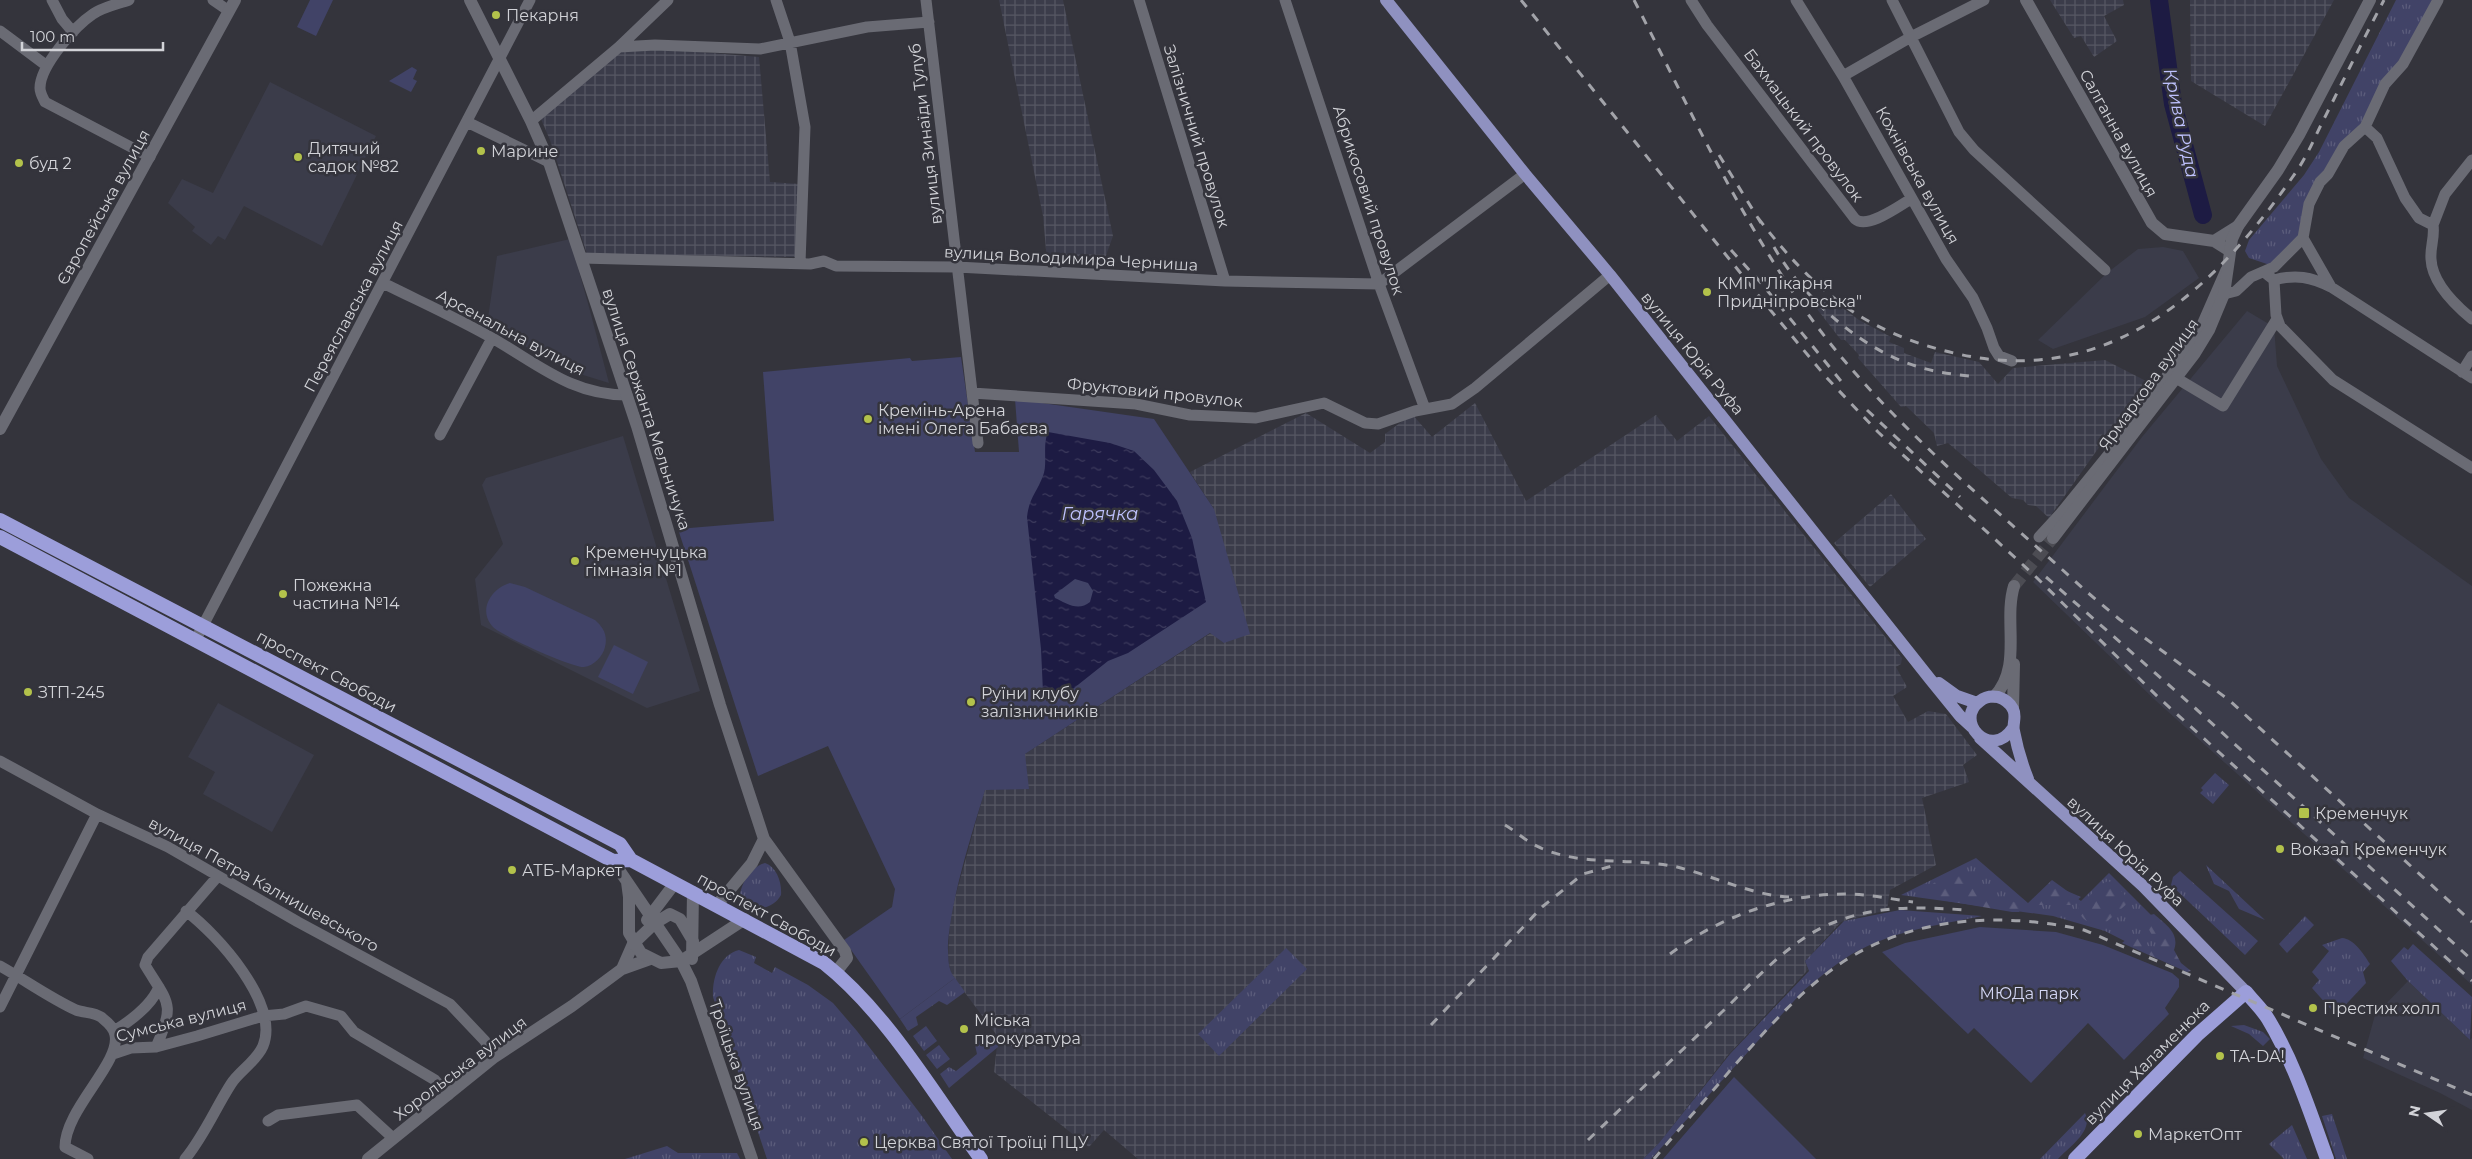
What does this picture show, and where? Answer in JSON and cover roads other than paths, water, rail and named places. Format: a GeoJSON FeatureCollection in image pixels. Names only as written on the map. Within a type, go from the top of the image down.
{"type":"FeatureCollection","features":[{"type":"Feature","properties":{"kind":"highway","name":"проспект Свободи"},"geometry":{"type":"LineString","coordinates":[[0,520],[620,844],[631,860],[745,919],[824,963],[850,984],[874,1011],[981,1159]]}},
{"type":"Feature","properties":{"kind":"highway","name":"проспект Свободи"},"geometry":{"type":"LineString","coordinates":[[0,537],[613,861]]}},
{"type":"Feature","properties":{"kind":"highway"},"geometry":{"type":"LineString","coordinates":[[613,861],[631,860]]}},
{"type":"Feature","properties":{"kind":"highway"},"geometry":{"type":"LineString","coordinates":[[2246,992],[2268,1018],[2282,1045],[2308,1104],[2327,1159]]}},
{"type":"Feature","properties":{"kind":"highway","name":"вулиця Халаменюка"},"geometry":{"type":"LineString","coordinates":[[2075,1159],[2197,1035],[2246,992]]}},
{"type":"Feature","properties":{"kind":"main road","name":"вулиця Юрія Руфа"},"geometry":{"type":"LineString","coordinates":[[1386,0],[1525,174],[1610,275],[1917,663],[1960,716],[1972,727]]}},
{"type":"Feature","properties":{"kind":"main road"},"geometry":{"type":"LineString","coordinates":[[1917,663],[1958,696],[1977,703]]}},
{"type":"Feature","properties":{"kind":"main road"},"geometry":{"type":"LineString","coordinates":[[2013,728],[2002,739],[1995,741],[1980,738],[1972,727],[1971,714],[1977,703],[1994,696],[2005,700],[2013,709],[2015,718],[2013,728],[2030,784]]}},
{"type":"Feature","properties":{"kind":"main road","name":"вулиця Юрія Руфа"},"geometry":{"type":"LineString","coordinates":[[1980,738],[2143,886],[2246,992]]}},
{"type":"Feature","properties":{"kind":"street"},"geometry":{"type":"LineString","coordinates":[[52,0],[62,19],[73,32]]}},
{"type":"Feature","properties":{"kind":"street"},"geometry":{"type":"LineString","coordinates":[[129,0],[94,13],[73,32],[47,66],[41,78],[40,90],[45,102],[150,157]]}},
{"type":"Feature","properties":{"kind":"street"},"geometry":{"type":"LineString","coordinates":[[213,0],[232,6]]}},
{"type":"Feature","properties":{"kind":"street","name":"вулиця Сержанта Мельничука"},"geometry":{"type":"LineString","coordinates":[[470,0],[531,121],[549,162],[627,396],[720,705],[764,839],[845,951],[847,958],[836,972]]}},
{"type":"Feature","properties":{"kind":"street","name":"Переяславська вулиця"},"geometry":{"type":"LineString","coordinates":[[196,639],[530,0]]}},
{"type":"Feature","properties":{"kind":"street"},"geometry":{"type":"LineString","coordinates":[[531,121],[619,47],[668,0]]}},
{"type":"Feature","properties":{"kind":"street"},"geometry":{"type":"LineString","coordinates":[[776,0],[790,42],[805,127],[800,264]]}},
{"type":"Feature","properties":{"kind":"street","name":"вулиця Зинаїди Тулуб"},"geometry":{"type":"LineString","coordinates":[[926,0],[978,442]]}},
{"type":"Feature","properties":{"kind":"street","name":"Залізничний провулок"},"geometry":{"type":"LineString","coordinates":[[1139,0],[1225,281]]}},
{"type":"Feature","properties":{"kind":"street","name":"Абрикосовий провулок"},"geometry":{"type":"LineString","coordinates":[[1285,0],[1379,284],[1425,410]]}},
{"type":"Feature","properties":{"kind":"street","name":"Бахмацький провулок"},"geometry":{"type":"LineString","coordinates":[[1691,0],[1707,25],[1858,222],[1867,222],[1875,219],[1911,199]]}},
{"type":"Feature","properties":{"kind":"street","name":"Кохнівська вулиця"},"geometry":{"type":"LineString","coordinates":[[1796,0],[1843,76],[1946,259],[1973,298],[1988,328],[1994,348],[1999,356],[2012,361]]}},
{"type":"Feature","properties":{"kind":"street"},"geometry":{"type":"LineString","coordinates":[[1892,0],[1959,132],[1974,150],[2105,270]]}},
{"type":"Feature","properties":{"kind":"street"},"geometry":{"type":"LineString","coordinates":[[1843,76],[1912,37],[1984,0]]}},
{"type":"Feature","properties":{"kind":"street","name":"Салганна вулиця"},"geometry":{"type":"LineString","coordinates":[[2026,0],[2152,223],[2159,231],[2174,237],[2214,241],[2230,257]]}},
{"type":"Feature","properties":{"kind":"street","name":"Ярмаркова вулиця"},"geometry":{"type":"LineString","coordinates":[[2053,538],[2176,378],[2209,330],[2224,294],[2230,257],[2238,226],[2278,170],[2299,135],[2370,0]]}},
{"type":"Feature","properties":{"kind":"street"},"geometry":{"type":"LineString","coordinates":[[2224,294],[2236,291],[2251,277],[2274,267],[2304,238],[2309,204],[2320,182],[2328,174],[2344,146],[2364,127],[2385,84],[2403,64],[2438,0]]}},
{"type":"Feature","properties":{"kind":"street","name":"Європейська вулиця"},"geometry":{"type":"LineString","coordinates":[[0,429],[232,6]]}},
{"type":"Feature","properties":{"kind":"street"},"geometry":{"type":"LineString","coordinates":[[619,47],[655,45],[760,49],[868,27],[929,22]]}},
{"type":"Feature","properties":{"kind":"street"},"geometry":{"type":"LineString","coordinates":[[0,31],[47,66]]}},
{"type":"Feature","properties":{"kind":"street"},"geometry":{"type":"LineString","coordinates":[[467,122],[549,162]]}},
{"type":"Feature","properties":{"kind":"street"},"geometry":{"type":"LineString","coordinates":[[2364,127],[2376,138],[2410,205],[2420,218],[2433,225]]}},
{"type":"Feature","properties":{"kind":"street"},"geometry":{"type":"LineString","coordinates":[[2472,160],[2445,194],[2433,225],[2435,237],[2431,257],[2432,268],[2445,292],[2472,319]]}},
{"type":"Feature","properties":{"kind":"street"},"geometry":{"type":"LineString","coordinates":[[1379,284],[1525,174]]}},
{"type":"Feature","properties":{"kind":"street"},"geometry":{"type":"LineString","coordinates":[[2214,241],[2238,226]]}},
{"type":"Feature","properties":{"kind":"street"},"geometry":{"type":"LineString","coordinates":[[2304,238],[2331,286]]}},
{"type":"Feature","properties":{"kind":"street"},"geometry":{"type":"LineString","coordinates":[[2039,537],[2061,514],[2107,456],[2198,334],[2230,257]]}},
{"type":"Feature","properties":{"kind":"street","name":"вулиця Володимира Черниша"},"geometry":{"type":"LineString","coordinates":[[581,258],[800,264],[824,261],[836,266],[957,268],[1225,281],[1379,284]]}},
{"type":"Feature","properties":{"kind":"street"},"geometry":{"type":"LineString","coordinates":[[2264,272],[2274,280],[2277,319],[2280,326],[2333,380],[2472,468]]}},
{"type":"Feature","properties":{"kind":"street","name":"Фруктовий провулок"},"geometry":{"type":"LineString","coordinates":[[972,393],[1136,404],[1190,415],[1256,418],[1324,403],[1365,423],[1378,424],[1452,404],[1475,388],[1610,275]]}},
{"type":"Feature","properties":{"kind":"street"},"geometry":{"type":"LineString","coordinates":[[2274,280],[2290,276],[2307,277],[2331,286],[2467,375],[2472,356]]}},
{"type":"Feature","properties":{"kind":"street","name":"Арсенальна вулиця"},"geometry":{"type":"LineString","coordinates":[[383,284],[492,338],[556,378],[583,390],[608,396],[627,396]]}},
{"type":"Feature","properties":{"kind":"street"},"geometry":{"type":"LineString","coordinates":[[2176,378],[2223,406],[2277,319]]}},
{"type":"Feature","properties":{"kind":"street"},"geometry":{"type":"LineString","coordinates":[[440,435],[492,338]]}},
{"type":"Feature","properties":{"kind":"street"},"geometry":{"type":"LineString","coordinates":[[2013,709],[2015,668],[2011,649],[2009,612],[2014,586]]}},
{"type":"Feature","properties":{"kind":"street"},"geometry":{"type":"LineString","coordinates":[[1994,696],[2006,677],[2011,649]]}},
{"type":"Feature","properties":{"kind":"street","name":"вулиця Петра Калнишевського"},"geometry":{"type":"LineString","coordinates":[[0,761],[97,814],[168,847],[450,1004],[485,1041],[493,1058]]}},
{"type":"Feature","properties":{"kind":"street"},"geometry":{"type":"LineString","coordinates":[[0,1007],[97,814]]}},
{"type":"Feature","properties":{"kind":"street"},"geometry":{"type":"LineString","coordinates":[[717,905],[752,863],[764,839]]}},
{"type":"Feature","properties":{"kind":"street"},"geometry":{"type":"LineString","coordinates":[[613,861],[666,937],[675,938],[681,933],[683,925]]}},
{"type":"Feature","properties":{"kind":"street"},"geometry":{"type":"LineString","coordinates":[[624,875],[629,887],[629,933],[641,953],[650,959],[668,963],[686,957],[745,919]]}},
{"type":"Feature","properties":{"kind":"street"},"geometry":{"type":"LineString","coordinates":[[156,1047],[166,1024],[168,1010],[166,997],[145,965],[148,957],[218,876]]}},
{"type":"Feature","properties":{"kind":"street"},"geometry":{"type":"LineString","coordinates":[[657,922],[675,883]]}},
{"type":"Feature","properties":{"kind":"street"},"geometry":{"type":"LineString","coordinates":[[686,957],[693,940],[693,892]]}},
{"type":"Feature","properties":{"kind":"street","name":"Сумська вулиця"},"geometry":{"type":"LineString","coordinates":[[186,911],[200,922],[244,972],[259,997],[263,1016]]}},
{"type":"Feature","properties":{"kind":"street"},"geometry":{"type":"LineString","coordinates":[[622,969],[634,944],[657,922],[674,915],[680,918],[693,940]]}},
{"type":"Feature","properties":{"kind":"street"},"geometry":{"type":"LineString","coordinates":[[657,922],[686,957]]}},
{"type":"Feature","properties":{"kind":"street","name":"Троїцька вулиця"},"geometry":{"type":"LineString","coordinates":[[686,957],[691,981],[752,1159]]}},
{"type":"Feature","properties":{"kind":"street"},"geometry":{"type":"LineString","coordinates":[[622,969],[650,959]]}},
{"type":"Feature","properties":{"kind":"street","name":"Сумська вулиця"},"geometry":{"type":"LineString","coordinates":[[0,966],[77,1010],[99,1015],[112,1026],[116,1036],[113,1054],[130,1048],[156,1047],[263,1016],[284,1014],[306,1006],[341,1016],[354,1032],[436,1080],[448,1095]]}},
{"type":"Feature","properties":{"kind":"street","name":"Хорольська вулиця"},"geometry":{"type":"LineString","coordinates":[[368,1159],[493,1058],[572,1006],[622,969]]}},
{"type":"Feature","properties":{"kind":"street"},"geometry":{"type":"LineString","coordinates":[[114,1031],[126,1024],[147,1005],[155,996],[159,987]]}},
{"type":"Feature","properties":{"kind":"street"},"geometry":{"type":"LineString","coordinates":[[185,1159],[208,1126],[232,1082],[262,1047],[267,1028],[263,1016]]}},
{"type":"Feature","properties":{"kind":"street"},"geometry":{"type":"LineString","coordinates":[[88,1159],[65,1147],[65,1136],[84,1096],[113,1054]]}},
{"type":"Feature","properties":{"kind":"street"},"geometry":{"type":"LineString","coordinates":[[268,1121],[278,1115],[357,1105],[393,1138]]}},
{"type":"Feature","properties":{"kind":"water","name":"Гарячка"},"geometry":{"type":"Polygon","coordinates":[[[1048,432],[1110,443],[1134,451],[1154,470],[1177,501],[1192,538],[1206,602],[1128,653],[1108,661],[1069,692],[1059,697],[1049,696],[1043,692],[1041,649],[1027,517],[1031,500],[1041,482],[1044,471],[1048,432]],[[1075,579],[1054,595],[1055,598],[1072,606],[1086,605],[1090,602],[1093,591],[1088,583],[1075,579]]]}},
{"type":"Feature","properties":{"kind":"waterway","name":"Крива Руда"},"geometry":{"type":"LineString","coordinates":[[2159,0],[2173,104],[2203,215]]}},
{"type":"Feature","properties":{"kind":"tunnel"},"geometry":{"type":"LineString","coordinates":[[2014,586],[2053,538]]}},
{"type":"Feature","properties":{"kind":"railway"},"geometry":{"type":"LineString","coordinates":[[1521,0],[1767,306],[1826,377],[1878,432],[2034,575],[2158,697],[2472,981]]}},
{"type":"Feature","properties":{"kind":"railway"},"geometry":{"type":"LineString","coordinates":[[1634,0],[1715,160],[1759,239],[1808,314],[1837,352],[1870,389],[1940,460],[2087,592],[2119,619],[2229,700],[2472,922]]}},
{"type":"Feature","properties":{"kind":"railway"},"geometry":{"type":"LineString","coordinates":[[1758,218],[1800,268],[1844,306],[1869,321],[1925,345],[1958,354],[2013,361],[2064,356],[2111,342],[2154,320],[2194,290],[2231,255],[2265,215],[2304,159],[2384,0]]}},
{"type":"Feature","properties":{"kind":"railway"},"geometry":{"type":"LineString","coordinates":[[1719,155],[1761,223]]}},
{"type":"Feature","properties":{"kind":"railway"},"geometry":{"type":"LineString","coordinates":[[1774,247],[1800,284],[1817,302],[1835,319],[1875,348],[1916,366],[1949,374],[1969,376]]}},
{"type":"Feature","properties":{"kind":"railway"},"geometry":{"type":"LineString","coordinates":[[1731,250],[1762,284],[1845,386]]}},
{"type":"Feature","properties":{"kind":"railway"},"geometry":{"type":"LineString","coordinates":[[1867,410],[1960,497]]}},
{"type":"Feature","properties":{"kind":"railway"},"geometry":{"type":"LineString","coordinates":[[2046,577],[2195,708],[2472,960]]}},
{"type":"Feature","properties":{"kind":"railway"},"geometry":{"type":"LineString","coordinates":[[1505,825],[1536,846],[1557,854],[1591,860],[1643,862],[1677,867],[1762,893],[1791,897]]}},
{"type":"Feature","properties":{"kind":"railway"},"geometry":{"type":"LineString","coordinates":[[1431,1025],[1542,907],[1583,874],[1612,866]]}},
{"type":"Feature","properties":{"kind":"railway"},"geometry":{"type":"LineString","coordinates":[[1670,954],[1709,929],[1730,919],[1775,903],[1822,895],[1845,894],[1913,902]]}},
{"type":"Feature","properties":{"kind":"railway"},"geometry":{"type":"LineString","coordinates":[[1588,1140],[1761,974],[1804,938],[1819,929],[1851,916],[1884,910],[1900,908],[1966,910]]}},
{"type":"Feature","properties":{"kind":"railway"},"geometry":{"type":"LineString","coordinates":[[1654,1159],[1773,1023],[1817,981],[1849,958],[1876,944],[1905,933],[1934,926],[1964,922],[2024,921],[2084,930],[2472,1095]]}},
{"type":"Feature","properties":{"kind":"place","name":"Пекарня"},"geometry":{"type":"Point","coordinates":[496,15]}},
{"type":"Feature","properties":{"kind":"place","name":"Марине"},"geometry":{"type":"Point","coordinates":[481,151]}},
{"type":"Feature","properties":{"kind":"place","name":"Дитячий садок №82"},"geometry":{"type":"Point","coordinates":[298,157]}},
{"type":"Feature","properties":{"kind":"place","name":"буд 2"},"geometry":{"type":"Point","coordinates":[19,163]}},
{"type":"Feature","properties":{"kind":"place","name":"КМП \"Лікарня Придніпровська\""},"geometry":{"type":"Point","coordinates":[1707,292]}},
{"type":"Feature","properties":{"kind":"place","name":"Кремінь-Арена імені Олега Бабаєва"},"geometry":{"type":"Point","coordinates":[868,419]}},
{"type":"Feature","properties":{"kind":"place","name":"Кременчуцька гімназія №1"},"geometry":{"type":"Point","coordinates":[575,561]}},
{"type":"Feature","properties":{"kind":"place","name":"Пожежна частина №14"},"geometry":{"type":"Point","coordinates":[283,594]}},
{"type":"Feature","properties":{"kind":"place","name":"ЗТП-245"},"geometry":{"type":"Point","coordinates":[28,692]}},
{"type":"Feature","properties":{"kind":"place","name":"Руїни клубу залізничників"},"geometry":{"type":"Point","coordinates":[971,702]}},
{"type":"Feature","properties":{"kind":"place","name":"Кременчук"},"geometry":{"type":"Point","coordinates":[2304,813]}},
{"type":"Feature","properties":{"kind":"place","name":"Вокзал Кременчук"},"geometry":{"type":"Point","coordinates":[2280,849]}},
{"type":"Feature","properties":{"kind":"place","name":"АТБ-Маркет"},"geometry":{"type":"Point","coordinates":[512,870]}},
{"type":"Feature","properties":{"kind":"place","name":"Престиж холл"},"geometry":{"type":"Point","coordinates":[2313,1008]}},
{"type":"Feature","properties":{"kind":"place","name":"Міська прокуратура"},"geometry":{"type":"Point","coordinates":[964,1029]}},
{"type":"Feature","properties":{"kind":"place","name":"TA-DA!"},"geometry":{"type":"Point","coordinates":[2220,1056]}},
{"type":"Feature","properties":{"kind":"place","name":"МаркетОпт"},"geometry":{"type":"Point","coordinates":[2138,1134]}},
{"type":"Feature","properties":{"kind":"place","name":"Церква Святої Троїці ПЦУ"},"geometry":{"type":"Point","coordinates":[864,1142]}},
{"type":"Feature","properties":{"kind":"park label","name":"МЮДа парк"},"geometry":{"type":"Point","coordinates":[2029,993]}}]}
